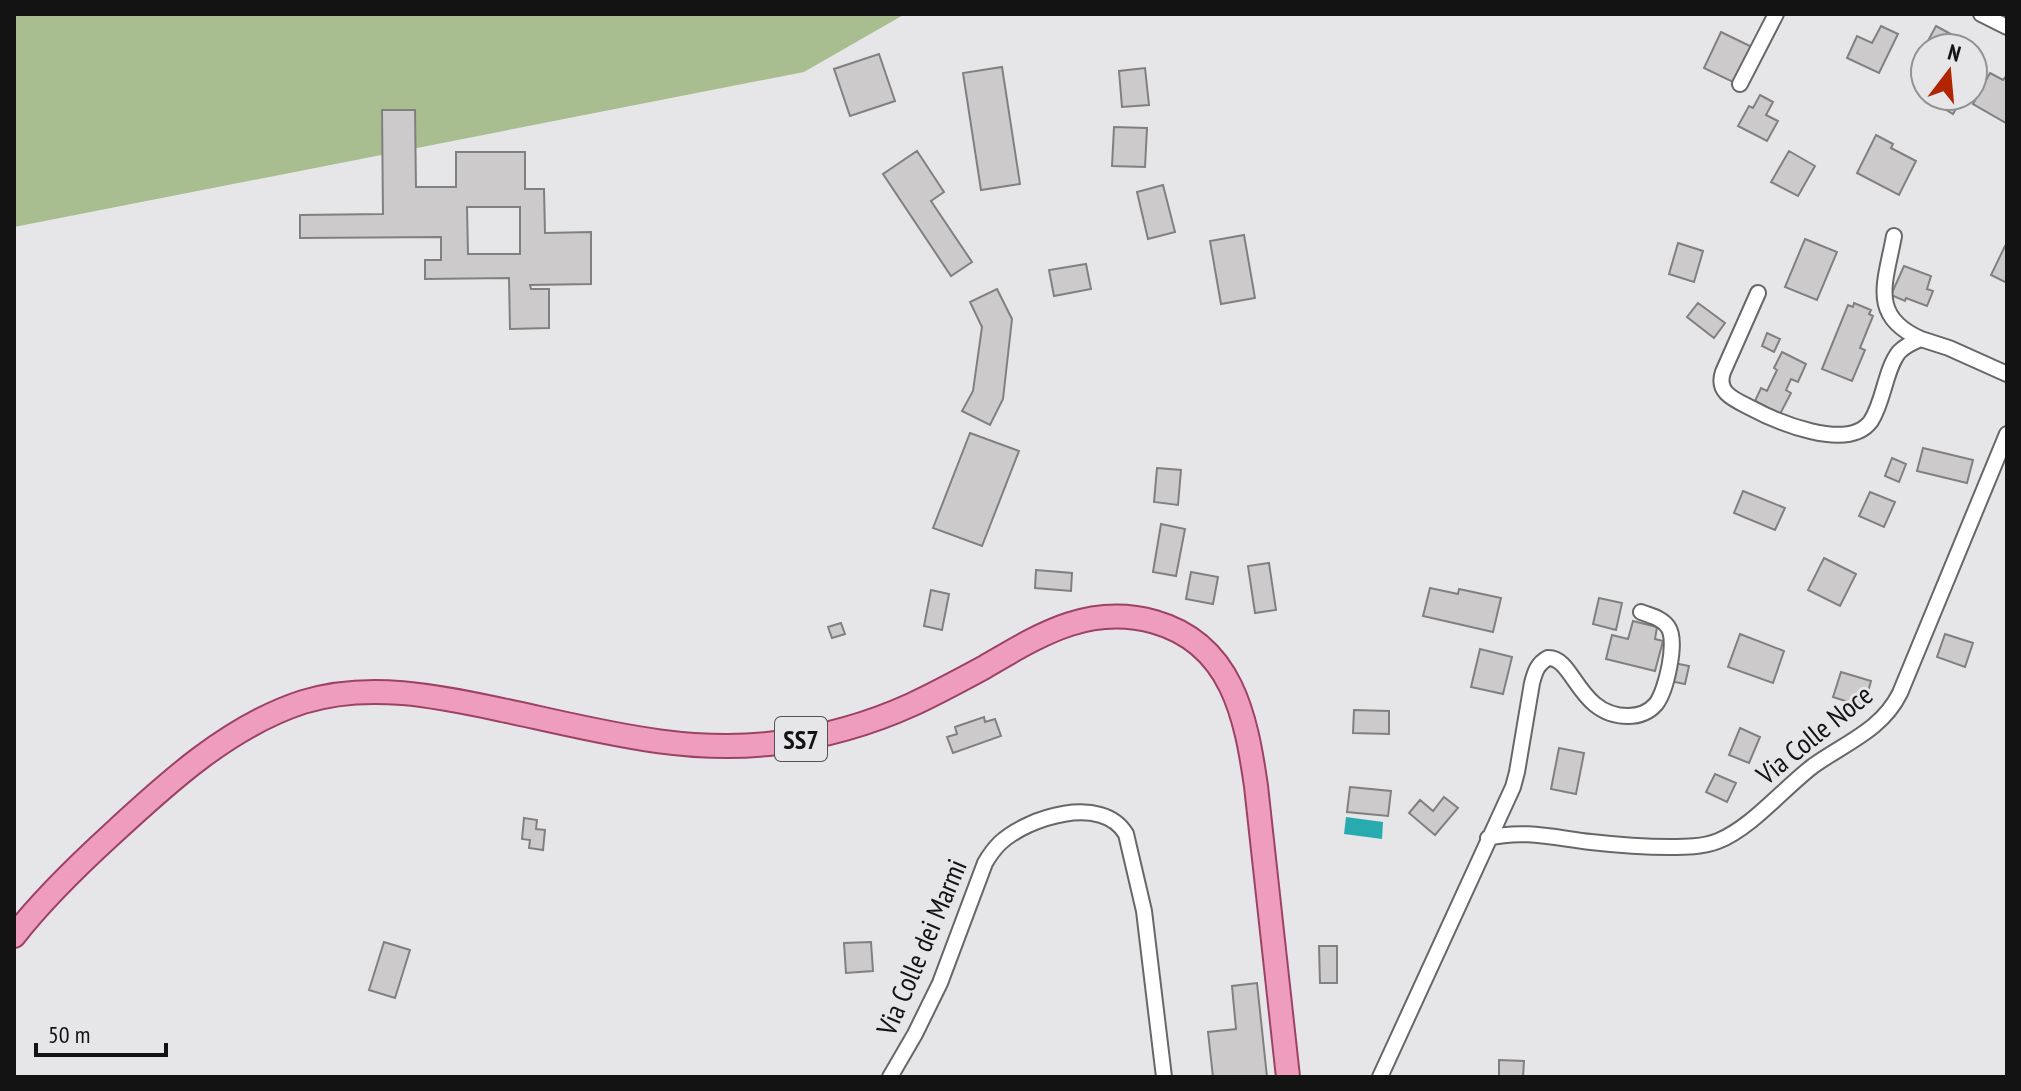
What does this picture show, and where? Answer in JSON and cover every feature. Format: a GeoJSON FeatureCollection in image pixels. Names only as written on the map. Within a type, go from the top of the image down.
{"type":"FeatureCollection","features":[{"type":"Feature","properties":{"kind":"main road","name":"SS7"},"geometry":{"type":"LineString","coordinates":[[14,936],[78,866],[135,812],[187,769],[246,728],[307,701],[361,692],[415,694],[672,743],[717,746],[766,744],[838,731],[892,713],[1065,625],[1099,617],[1134,618],[1175,630],[1206,652],[1229,681],[1242,709],[1256,786],[1288,1077]]}},
{"type":"Feature","properties":{"kind":"street"},"geometry":{"type":"LineString","coordinates":[[1740,84],[1776,14]]}},
{"type":"Feature","properties":{"kind":"street"},"geometry":{"type":"LineString","coordinates":[[1981,14],[2007,27]]}},
{"type":"Feature","properties":{"kind":"street"},"geometry":{"type":"LineString","coordinates":[[1894,236],[1884,289],[1886,310],[1898,325],[1921,339],[2007,374]]}},
{"type":"Feature","properties":{"kind":"street"},"geometry":{"type":"LineString","coordinates":[[1758,293],[1723,372],[1721,385],[1732,398],[1800,429],[1845,433],[1865,427],[1875,412],[1900,352],[1921,339]]}},
{"type":"Feature","properties":{"kind":"street","name":"Via Colle Noce"},"geometry":{"type":"LineString","coordinates":[[1488,838],[1524,833],[1652,847],[1711,843],[1738,829],[1813,767],[1871,730],[1889,711],[1903,686],[2007,434]]}},
{"type":"Feature","properties":{"kind":"street"},"geometry":{"type":"LineString","coordinates":[[1380,1077],[1509,796],[1536,670],[1543,661],[1553,658],[1562,662],[1588,699],[1604,711],[1637,716],[1650,710],[1658,701],[1666,680],[1672,635],[1660,619],[1641,612]]}},
{"type":"Feature","properties":{"kind":"street","name":"Via Colle dei Marmi"},"geometry":{"type":"LineString","coordinates":[[890,1077],[934,995],[991,852],[1006,838],[1032,823],[1053,816],[1082,813],[1111,819],[1126,834],[1144,911],[1164,1077]]}},
{"type":"Feature","properties":{"kind":"green space"},"geometry":{"type":"Polygon","coordinates":[[[14,14],[905,14],[804,72],[14,227],[14,14]]]}},
{"type":"Feature","properties":{"kind":"water"},"geometry":{"type":"Polygon","coordinates":[[[1346,817],[1383,822],[1382,839],[1344,834],[1346,817]]]}},
{"type":"Feature","properties":{"kind":"building"},"geometry":{"type":"Polygon","coordinates":[[[1881,26],[1898,34],[1879,73],[1847,58],[1857,36],[1872,43],[1881,26]]]}},
{"type":"Feature","properties":{"kind":"building"},"geometry":{"type":"Polygon","coordinates":[[[1936,26],[1947,32],[1933,32],[1936,26]]]}},
{"type":"Feature","properties":{"kind":"building"},"geometry":{"type":"Polygon","coordinates":[[[1721,32],[1752,47],[1735,83],[1704,68],[1721,32]]]}},
{"type":"Feature","properties":{"kind":"building"},"geometry":{"type":"Polygon","coordinates":[[[879,54],[895,101],[850,116],[834,69],[879,54]]]}},
{"type":"Feature","properties":{"kind":"building"},"geometry":{"type":"Polygon","coordinates":[[[1002,67],[1020,184],[981,190],[963,73],[1002,67]]]}},
{"type":"Feature","properties":{"kind":"building"},"geometry":{"type":"Polygon","coordinates":[[[1145,68],[1149,105],[1122,107],[1119,71],[1145,68]]]}},
{"type":"Feature","properties":{"kind":"building"},"geometry":{"type":"Polygon","coordinates":[[[1989,75],[2003,80],[2007,75],[2006,123],[1987,112],[1989,75]]]}},
{"type":"Feature","properties":{"kind":"building"},"geometry":{"type":"Polygon","coordinates":[[[1760,95],[1773,102],[1766,115],[1778,121],[1767,141],[1738,126],[1749,106],[1753,108],[1760,95]]]}},
{"type":"Feature","properties":{"kind":"building"},"geometry":{"type":"Polygon","coordinates":[[[382,110],[415,110],[416,187],[456,187],[456,152],[525,152],[525,189],[544,189],[545,233],[591,232],[591,284],[530,285],[531,289],[549,289],[549,328],[510,329],[509,278],[425,279],[425,260],[441,260],[441,237],[300,238],[300,215],[383,214],[382,110]],[[467,207],[468,254],[520,254],[520,207],[467,207]]]}},
{"type":"Feature","properties":{"kind":"building"},"geometry":{"type":"Polygon","coordinates":[[[1114,127],[1147,128],[1145,167],[1112,166],[1114,127]]]}},
{"type":"Feature","properties":{"kind":"building"},"geometry":{"type":"Polygon","coordinates":[[[1876,135],[1893,144],[1891,148],[1916,161],[1899,195],[1857,173],[1876,135]]]}},
{"type":"Feature","properties":{"kind":"building"},"geometry":{"type":"Polygon","coordinates":[[[917,151],[944,192],[931,201],[972,262],[951,276],[883,174],[917,151]]]}},
{"type":"Feature","properties":{"kind":"building"},"geometry":{"type":"Polygon","coordinates":[[[1789,151],[1815,166],[1798,196],[1771,182],[1789,151]]]}},
{"type":"Feature","properties":{"kind":"building"},"geometry":{"type":"Polygon","coordinates":[[[1163,185],[1175,232],[1148,239],[1137,192],[1163,185]]]}},
{"type":"Feature","properties":{"kind":"building"},"geometry":{"type":"Polygon","coordinates":[[[1244,235],[1255,298],[1221,304],[1210,241],[1244,235]]]}},
{"type":"Feature","properties":{"kind":"building"},"geometry":{"type":"Polygon","coordinates":[[[1805,239],[1837,252],[1817,300],[1785,287],[1805,239]]]}},
{"type":"Feature","properties":{"kind":"building"},"geometry":{"type":"Polygon","coordinates":[[[1678,243],[1703,251],[1694,282],[1669,274],[1678,243]]]}},
{"type":"Feature","properties":{"kind":"building"},"geometry":{"type":"Polygon","coordinates":[[[2007,247],[2007,283],[1991,275],[2007,247]]]}},
{"type":"Feature","properties":{"kind":"building"},"geometry":{"type":"Polygon","coordinates":[[[1086,264],[1091,289],[1054,296],[1049,270],[1086,264]]]}},
{"type":"Feature","properties":{"kind":"building"},"geometry":{"type":"Polygon","coordinates":[[[1904,266],[1931,276],[1927,289],[1933,291],[1927,306],[1891,295],[1904,266]]]}},
{"type":"Feature","properties":{"kind":"building"},"geometry":{"type":"Polygon","coordinates":[[[997,289],[1012,319],[1003,399],[990,425],[962,411],[973,391],[982,327],[970,302],[997,289]]]}},
{"type":"Feature","properties":{"kind":"building"},"geometry":{"type":"Polygon","coordinates":[[[1698,303],[1725,323],[1714,338],[1687,317],[1698,303]]]}},
{"type":"Feature","properties":{"kind":"building"},"geometry":{"type":"Polygon","coordinates":[[[1854,303],[1871,310],[1869,314],[1873,316],[1860,348],[1865,350],[1852,381],[1822,369],[1848,305],[1853,307],[1854,303]]]}},
{"type":"Feature","properties":{"kind":"building"},"geometry":{"type":"Polygon","coordinates":[[[1767,333],[1780,339],[1774,352],[1762,346],[1767,333]]]}},
{"type":"Feature","properties":{"kind":"building"},"geometry":{"type":"Polygon","coordinates":[[[1782,352],[1806,364],[1798,382],[1791,379],[1786,390],[1791,393],[1780,414],[1755,401],[1761,388],[1767,391],[1782,352]]]}},
{"type":"Feature","properties":{"kind":"building"},"geometry":{"type":"Polygon","coordinates":[[[970,433],[1019,451],[982,546],[933,528],[970,433]]]}},
{"type":"Feature","properties":{"kind":"building"},"geometry":{"type":"Polygon","coordinates":[[[1923,448],[1973,460],[1967,483],[1917,471],[1923,448]]]}},
{"type":"Feature","properties":{"kind":"building"},"geometry":{"type":"Polygon","coordinates":[[[1892,458],[1906,464],[1899,482],[1885,476],[1892,458]]]}},
{"type":"Feature","properties":{"kind":"building"},"geometry":{"type":"Polygon","coordinates":[[[1157,468],[1181,470],[1178,505],[1154,502],[1157,468]]]}},
{"type":"Feature","properties":{"kind":"building"},"geometry":{"type":"Polygon","coordinates":[[[1743,491],[1785,508],[1775,530],[1734,513],[1743,491]]]}},
{"type":"Feature","properties":{"kind":"building"},"geometry":{"type":"Polygon","coordinates":[[[1870,492],[1895,502],[1884,527],[1859,516],[1870,492]]]}},
{"type":"Feature","properties":{"kind":"building"},"geometry":{"type":"Polygon","coordinates":[[[1161,524],[1185,529],[1176,576],[1153,572],[1161,524]]]}},
{"type":"Feature","properties":{"kind":"building"},"geometry":{"type":"Polygon","coordinates":[[[1824,558],[1856,574],[1840,606],[1808,590],[1824,558]]]}},
{"type":"Feature","properties":{"kind":"building"},"geometry":{"type":"Polygon","coordinates":[[[1269,563],[1276,610],[1255,613],[1248,566],[1269,563]]]}},
{"type":"Feature","properties":{"kind":"building"},"geometry":{"type":"Polygon","coordinates":[[[1036,570],[1072,573],[1071,591],[1035,588],[1036,570]]]}},
{"type":"Feature","properties":{"kind":"building"},"geometry":{"type":"Polygon","coordinates":[[[1191,572],[1218,577],[1213,604],[1186,599],[1191,572]]]}},
{"type":"Feature","properties":{"kind":"building"},"geometry":{"type":"Polygon","coordinates":[[[1430,588],[1458,594],[1459,589],[1501,598],[1493,632],[1423,616],[1430,588]]]}},
{"type":"Feature","properties":{"kind":"building"},"geometry":{"type":"Polygon","coordinates":[[[931,590],[949,594],[942,630],[924,626],[931,590]]]}},
{"type":"Feature","properties":{"kind":"building"},"geometry":{"type":"Polygon","coordinates":[[[1599,598],[1622,603],[1616,630],[1593,624],[1599,598]]]}},
{"type":"Feature","properties":{"kind":"building"},"geometry":{"type":"Polygon","coordinates":[[[1633,621],[1657,627],[1655,639],[1663,641],[1655,671],[1606,659],[1612,635],[1628,639],[1633,621]]]}},
{"type":"Feature","properties":{"kind":"building"},"geometry":{"type":"Polygon","coordinates":[[[841,623],[845,634],[832,638],[828,627],[841,623]]]}},
{"type":"Feature","properties":{"kind":"building"},"geometry":{"type":"Polygon","coordinates":[[[1740,634],[1784,651],[1773,683],[1728,667],[1740,634]]]}},
{"type":"Feature","properties":{"kind":"building"},"geometry":{"type":"Polygon","coordinates":[[[1945,634],[1973,643],[1965,667],[1937,657],[1945,634]]]}},
{"type":"Feature","properties":{"kind":"building"},"geometry":{"type":"Polygon","coordinates":[[[1480,649],[1512,657],[1503,694],[1471,687],[1480,649]]]}},
{"type":"Feature","properties":{"kind":"building"},"geometry":{"type":"Polygon","coordinates":[[[1674,663],[1689,666],[1685,684],[1670,681],[1674,663]]]}},
{"type":"Feature","properties":{"kind":"building"},"geometry":{"type":"Polygon","coordinates":[[[1841,672],[1871,681],[1864,707],[1833,697],[1841,672]]]}},
{"type":"Feature","properties":{"kind":"building"},"geometry":{"type":"Polygon","coordinates":[[[1354,710],[1389,711],[1389,734],[1353,733],[1354,710]]]}},
{"type":"Feature","properties":{"kind":"building"},"geometry":{"type":"Polygon","coordinates":[[[984,717],[985,722],[995,719],[1001,736],[953,753],[947,737],[957,734],[955,727],[984,717]]]}},
{"type":"Feature","properties":{"kind":"building"},"geometry":{"type":"Polygon","coordinates":[[[1740,728],[1760,737],[1749,763],[1729,755],[1740,728]]]}},
{"type":"Feature","properties":{"kind":"building"},"geometry":{"type":"Polygon","coordinates":[[[1559,748],[1584,753],[1576,794],[1551,789],[1559,748]]]}},
{"type":"Feature","properties":{"kind":"building"},"geometry":{"type":"Polygon","coordinates":[[[1715,774],[1736,783],[1727,802],[1706,792],[1715,774]]]}},
{"type":"Feature","properties":{"kind":"building"},"geometry":{"type":"Polygon","coordinates":[[[1350,787],[1391,791],[1388,816],[1347,812],[1350,787]]]}},
{"type":"Feature","properties":{"kind":"building"},"geometry":{"type":"Polygon","coordinates":[[[1444,797],[1458,808],[1435,835],[1409,813],[1420,800],[1433,811],[1444,797]]]}},
{"type":"Feature","properties":{"kind":"building"},"geometry":{"type":"Polygon","coordinates":[[[524,818],[537,820],[536,829],[545,830],[543,850],[529,848],[530,840],[522,839],[524,818]]]}},
{"type":"Feature","properties":{"kind":"building"},"geometry":{"type":"Polygon","coordinates":[[[384,942],[410,950],[395,998],[369,990],[384,942]]]}},
{"type":"Feature","properties":{"kind":"building"},"geometry":{"type":"Polygon","coordinates":[[[871,942],[873,971],[846,973],[844,943],[871,942]]]}},
{"type":"Feature","properties":{"kind":"building"},"geometry":{"type":"Polygon","coordinates":[[[1319,946],[1337,946],[1337,983],[1320,983],[1319,946]]]}},
{"type":"Feature","properties":{"kind":"building"},"geometry":{"type":"Polygon","coordinates":[[[1257,983],[1267,1077],[1213,1077],[1208,1032],[1236,1029],[1232,986],[1257,983]]]}},
{"type":"Feature","properties":{"kind":"building"},"geometry":{"type":"Polygon","coordinates":[[[1499,1060],[1524,1061],[1523,1077],[1499,1077],[1499,1060]]]}}]}
